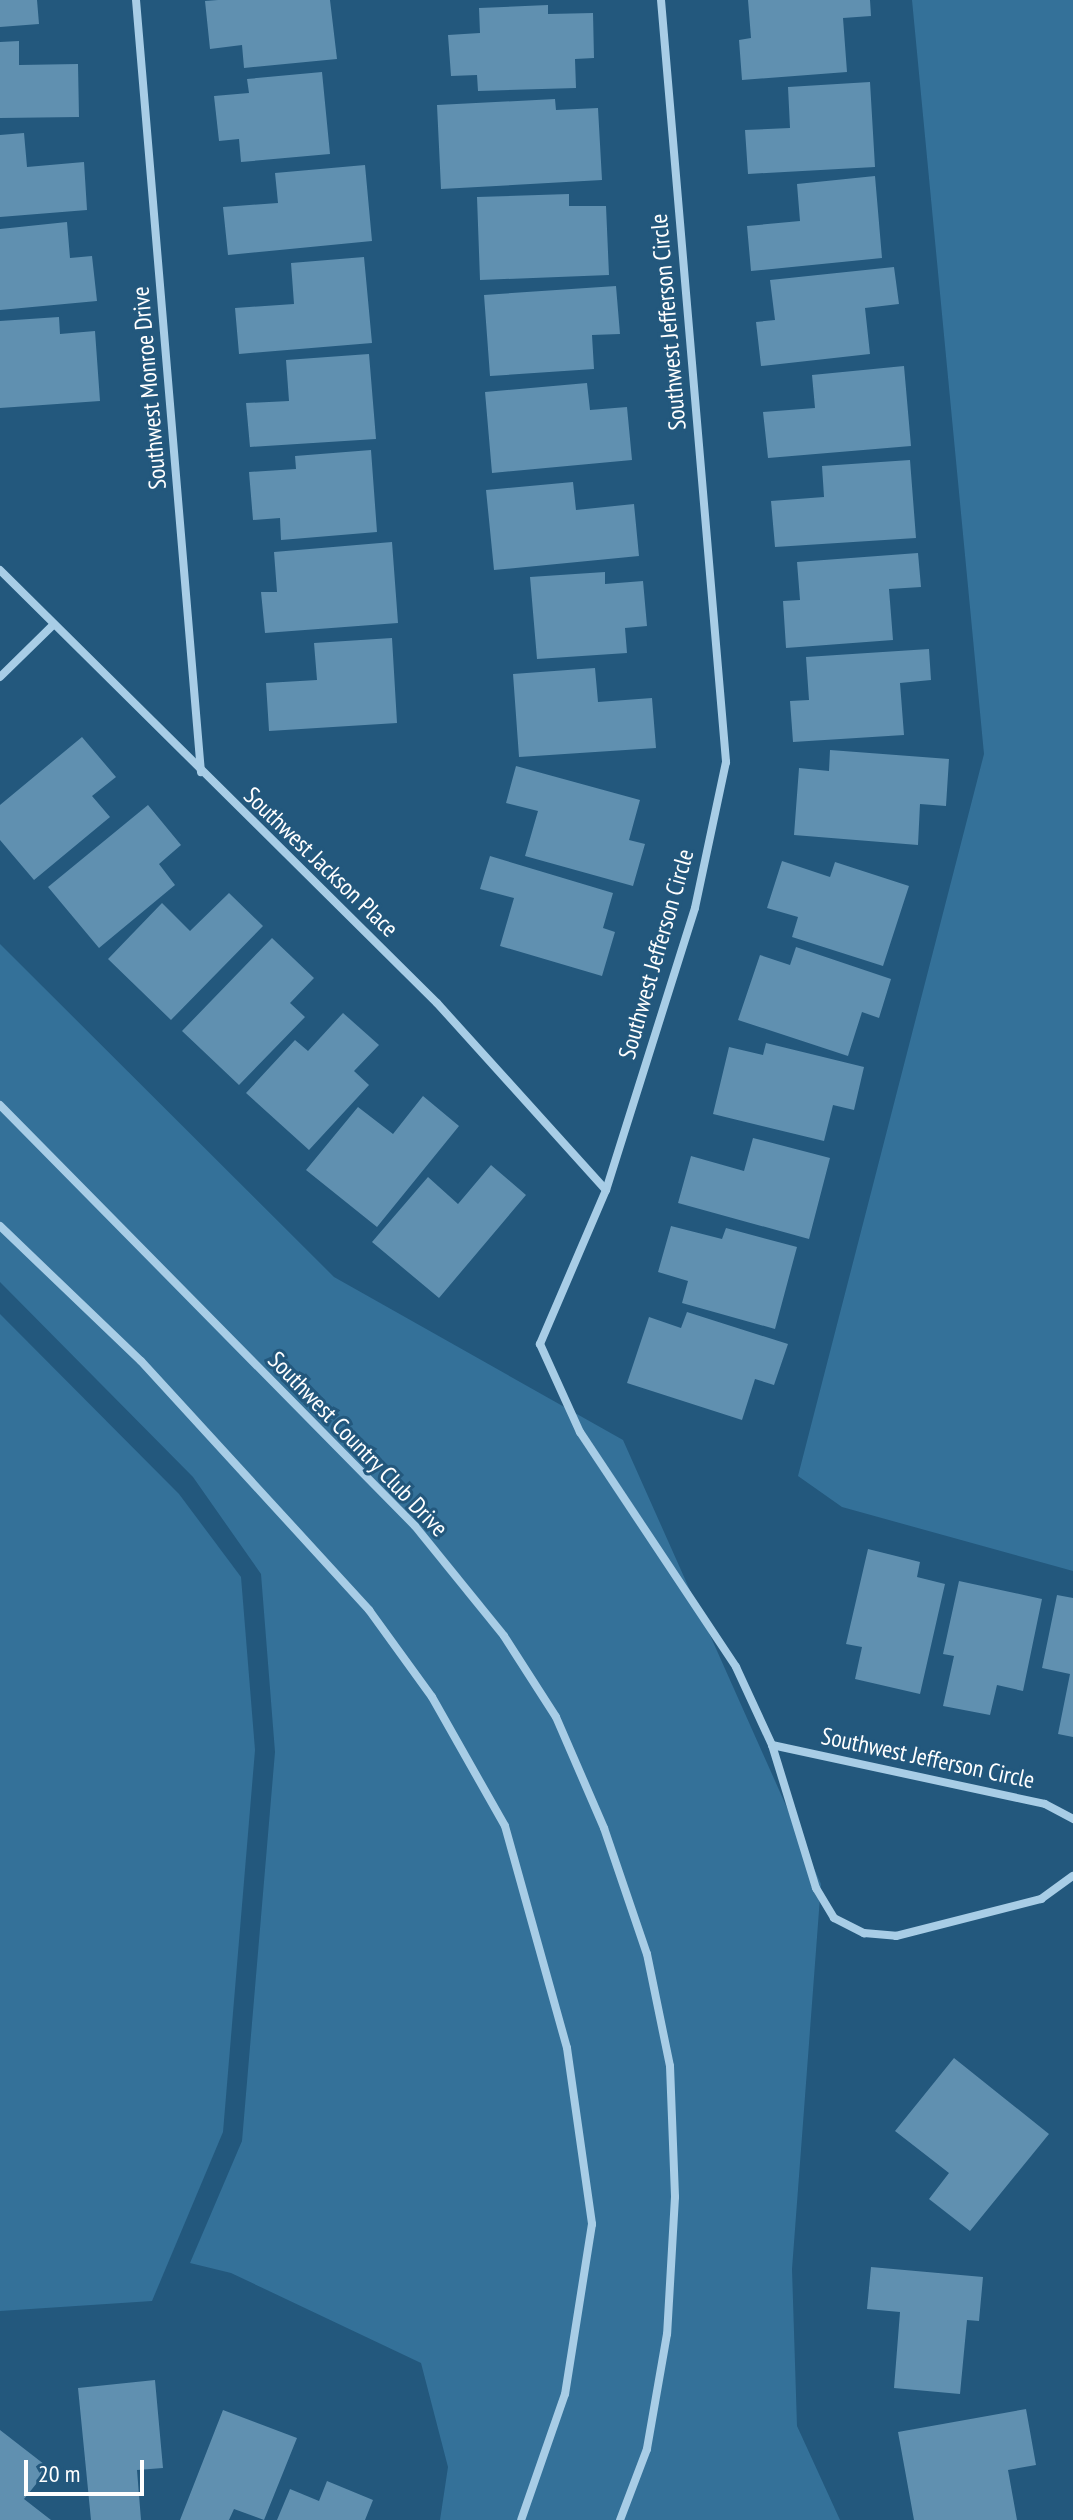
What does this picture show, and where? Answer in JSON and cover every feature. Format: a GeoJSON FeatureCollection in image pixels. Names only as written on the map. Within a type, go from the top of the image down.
{"type":"FeatureCollection","features":[{"type":"Feature","properties":{"kind":"street","name":"Southwest Monroe Drive"},"geometry":{"type":"LineString","coordinates":[[136,0],[202,773]]}},
{"type":"Feature","properties":{"kind":"street","name":"Southwest Jefferson Circle"},"geometry":{"type":"LineString","coordinates":[[661,0],[726,762],[695,908],[606,1190],[540,1344],[580,1432],[736,1667],[772,1745],[816,1888],[834,1918],[864,1933],[896,1936],[1041,1899],[1073,1876]]}},
{"type":"Feature","properties":{"kind":"street","name":"Southwest Jackson Place"},"geometry":{"type":"LineString","coordinates":[[2,577],[437,1003],[606,1190]]}},
{"type":"Feature","properties":{"kind":"street"},"geometry":{"type":"LineString","coordinates":[[0,677],[52,626]]}},
{"type":"Feature","properties":{"kind":"street","name":"Southwest Country Club Drive"},"geometry":{"type":"LineString","coordinates":[[0,1105],[415,1526],[504,1636],[556,1717],[604,1828],[647,1954],[670,2066],[675,2197],[667,2334],[647,2449],[620,2520]]}},
{"type":"Feature","properties":{"kind":"street"},"geometry":{"type":"LineString","coordinates":[[0,1226],[141,1361],[369,1610],[432,1697],[505,1826],[567,2048],[592,2224],[565,2394],[521,2520]]}},
{"type":"Feature","properties":{"kind":"street","name":"Southwest Jefferson Circle"},"geometry":{"type":"LineString","coordinates":[[772,1745],[1045,1804],[1073,1819]]}},
{"type":"Feature","properties":{"kind":"shaded area"},"geometry":{"type":"Polygon","coordinates":[[[912,0],[1073,0],[1073,1571],[842,1507],[798,1476],[984,754],[912,0]]]}},
{"type":"Feature","properties":{"kind":"shaded area"},"geometry":{"type":"Polygon","coordinates":[[[0,944],[334,1277],[623,1440],[821,1884],[792,2269],[797,2426],[840,2520],[440,2520],[448,2467],[421,2363],[231,2273],[190,2263],[242,2141],[275,1752],[261,1574],[193,1477],[0,1282],[0,944]]]}},
{"type":"Feature","properties":{"kind":"shaded area"},"geometry":{"type":"Polygon","coordinates":[[[0,1314],[179,1494],[241,1577],[255,1750],[223,2132],[152,2301],[0,2311],[0,1314]]]}},
{"type":"Feature","properties":{"kind":"building"},"geometry":{"type":"Polygon","coordinates":[[[0,0],[37,0],[39,24],[0,27],[0,0]]]}},
{"type":"Feature","properties":{"kind":"building"},"geometry":{"type":"Polygon","coordinates":[[[330,0],[337,59],[244,68],[242,45],[210,49],[205,1],[330,0]]]}},
{"type":"Feature","properties":{"kind":"building"},"geometry":{"type":"Polygon","coordinates":[[[748,0],[870,0],[871,16],[843,18],[847,72],[742,80],[739,40],[751,38],[748,0]]]}},
{"type":"Feature","properties":{"kind":"building"},"geometry":{"type":"Polygon","coordinates":[[[548,5],[548,14],[593,13],[594,58],[575,59],[576,88],[478,91],[477,75],[451,76],[448,35],[480,33],[479,8],[548,5]]]}},
{"type":"Feature","properties":{"kind":"building"},"geometry":{"type":"Polygon","coordinates":[[[19,41],[19,65],[78,64],[79,117],[0,118],[0,42],[19,41]]]}},
{"type":"Feature","properties":{"kind":"building"},"geometry":{"type":"Polygon","coordinates":[[[322,72],[330,154],[241,162],[239,139],[219,141],[214,96],[249,93],[247,79],[322,72]]]}},
{"type":"Feature","properties":{"kind":"building"},"geometry":{"type":"Polygon","coordinates":[[[870,82],[875,167],[748,174],[745,130],[790,128],[788,87],[870,82]]]}},
{"type":"Feature","properties":{"kind":"building"},"geometry":{"type":"Polygon","coordinates":[[[555,99],[556,110],[598,108],[602,180],[441,189],[437,105],[555,99]]]}},
{"type":"Feature","properties":{"kind":"building"},"geometry":{"type":"Polygon","coordinates":[[[24,133],[27,167],[84,162],[87,210],[0,217],[0,135],[24,133]]]}},
{"type":"Feature","properties":{"kind":"building"},"geometry":{"type":"Polygon","coordinates":[[[365,165],[372,241],[228,255],[223,207],[278,203],[275,173],[365,165]]]}},
{"type":"Feature","properties":{"kind":"building"},"geometry":{"type":"Polygon","coordinates":[[[875,176],[882,258],[751,271],[747,226],[800,221],[797,184],[875,176]]]}},
{"type":"Feature","properties":{"kind":"building"},"geometry":{"type":"Polygon","coordinates":[[[569,194],[569,206],[606,206],[609,275],[480,280],[477,197],[569,194]]]}},
{"type":"Feature","properties":{"kind":"building"},"geometry":{"type":"Polygon","coordinates":[[[67,222],[70,258],[92,256],[97,301],[0,310],[0,229],[67,222]]]}},
{"type":"Feature","properties":{"kind":"building"},"geometry":{"type":"Polygon","coordinates":[[[364,257],[372,343],[239,354],[235,308],[294,304],[291,263],[364,257]]]}},
{"type":"Feature","properties":{"kind":"building"},"geometry":{"type":"Polygon","coordinates":[[[894,267],[899,304],[865,308],[870,354],[761,366],[756,322],[775,320],[770,280],[894,267]]]}},
{"type":"Feature","properties":{"kind":"building"},"geometry":{"type":"Polygon","coordinates":[[[616,286],[620,334],[592,335],[594,369],[490,376],[484,295],[616,286]]]}},
{"type":"Feature","properties":{"kind":"building"},"geometry":{"type":"Polygon","coordinates":[[[59,317],[60,334],[95,331],[100,401],[0,408],[0,321],[59,317]]]}},
{"type":"Feature","properties":{"kind":"building"},"geometry":{"type":"Polygon","coordinates":[[[369,354],[376,439],[250,447],[246,403],[289,401],[286,360],[369,354]]]}},
{"type":"Feature","properties":{"kind":"building"},"geometry":{"type":"Polygon","coordinates":[[[904,366],[911,446],[768,458],[763,412],[815,408],[812,375],[904,366]]]}},
{"type":"Feature","properties":{"kind":"building"},"geometry":{"type":"Polygon","coordinates":[[[587,383],[590,410],[627,407],[632,460],[492,473],[485,392],[587,383]]]}},
{"type":"Feature","properties":{"kind":"building"},"geometry":{"type":"Polygon","coordinates":[[[371,450],[377,532],[281,540],[280,518],[253,520],[249,472],[296,469],[295,456],[371,450]]]}},
{"type":"Feature","properties":{"kind":"building"},"geometry":{"type":"Polygon","coordinates":[[[910,460],[916,538],[775,547],[771,501],[824,497],[822,466],[910,460]]]}},
{"type":"Feature","properties":{"kind":"building"},"geometry":{"type":"Polygon","coordinates":[[[573,482],[576,510],[634,504],[639,556],[494,570],[486,490],[573,482]]]}},
{"type":"Feature","properties":{"kind":"building"},"geometry":{"type":"Polygon","coordinates":[[[392,542],[398,623],[265,633],[261,592],[277,592],[274,552],[392,542]]]}},
{"type":"Feature","properties":{"kind":"building"},"geometry":{"type":"Polygon","coordinates":[[[918,553],[921,587],[889,589],[893,640],[786,648],[783,601],[800,600],[797,562],[918,553]]]}},
{"type":"Feature","properties":{"kind":"building"},"geometry":{"type":"Polygon","coordinates":[[[605,572],[605,584],[643,581],[647,626],[625,628],[627,653],[537,659],[530,577],[605,572]]]}},
{"type":"Feature","properties":{"kind":"building"},"geometry":{"type":"Polygon","coordinates":[[[392,638],[397,723],[269,731],[266,683],[317,680],[314,643],[392,638]]]}},
{"type":"Feature","properties":{"kind":"building"},"geometry":{"type":"Polygon","coordinates":[[[929,649],[931,680],[900,683],[904,735],[793,742],[790,701],[809,700],[806,657],[929,649]]]}},
{"type":"Feature","properties":{"kind":"building"},"geometry":{"type":"Polygon","coordinates":[[[595,668],[598,702],[652,698],[656,748],[519,757],[513,674],[595,668]]]}},
{"type":"Feature","properties":{"kind":"building"},"geometry":{"type":"Polygon","coordinates":[[[82,737],[116,777],[92,796],[110,817],[34,880],[0,840],[0,805],[82,737]]]}},
{"type":"Feature","properties":{"kind":"building"},"geometry":{"type":"Polygon","coordinates":[[[830,750],[949,759],[946,806],[920,804],[918,845],[794,835],[799,768],[829,771],[830,750]]]}},
{"type":"Feature","properties":{"kind":"building"},"geometry":{"type":"Polygon","coordinates":[[[516,766],[640,800],[629,840],[645,844],[633,886],[525,856],[538,811],[506,803],[516,766]]]}},
{"type":"Feature","properties":{"kind":"building"},"geometry":{"type":"Polygon","coordinates":[[[148,805],[181,845],[159,864],[175,885],[99,948],[48,887],[148,805]]]}},
{"type":"Feature","properties":{"kind":"building"},"geometry":{"type":"Polygon","coordinates":[[[490,856],[613,893],[603,928],[615,932],[602,976],[500,946],[514,898],[480,889],[490,856]]]}},
{"type":"Feature","properties":{"kind":"building"},"geometry":{"type":"Polygon","coordinates":[[[782,861],[830,877],[835,862],[909,886],[883,966],[792,937],[798,917],[767,908],[782,861]]]}},
{"type":"Feature","properties":{"kind":"building"},"geometry":{"type":"Polygon","coordinates":[[[229,893],[263,926],[171,1020],[108,959],[162,903],[190,931],[229,893]]]}},
{"type":"Feature","properties":{"kind":"building"},"geometry":{"type":"Polygon","coordinates":[[[272,938],[314,978],[290,1003],[305,1017],[239,1085],[182,1031],[272,938]]]}},
{"type":"Feature","properties":{"kind":"building"},"geometry":{"type":"Polygon","coordinates":[[[796,947],[891,979],[879,1018],[862,1012],[848,1056],[738,1020],[760,955],[790,965],[796,947]]]}},
{"type":"Feature","properties":{"kind":"building"},"geometry":{"type":"Polygon","coordinates":[[[343,1013],[379,1045],[354,1071],[369,1085],[309,1150],[246,1093],[295,1040],[308,1051],[343,1013]]]}},
{"type":"Feature","properties":{"kind":"building"},"geometry":{"type":"Polygon","coordinates":[[[766,1043],[864,1067],[854,1110],[833,1105],[824,1141],[713,1114],[729,1047],[763,1055],[766,1043]]]}},
{"type":"Feature","properties":{"kind":"building"},"geometry":{"type":"Polygon","coordinates":[[[423,1096],[459,1126],[377,1227],[306,1170],[358,1107],[393,1134],[423,1096]]]}},
{"type":"Feature","properties":{"kind":"building"},"geometry":{"type":"Polygon","coordinates":[[[753,1138],[830,1158],[809,1239],[678,1203],[691,1156],[744,1171],[753,1138]]]}},
{"type":"Feature","properties":{"kind":"building"},"geometry":{"type":"Polygon","coordinates":[[[491,1165],[526,1195],[439,1298],[372,1242],[428,1177],[458,1204],[491,1165]]]}},
{"type":"Feature","properties":{"kind":"building"},"geometry":{"type":"Polygon","coordinates":[[[671,1226],[722,1239],[726,1228],[797,1247],[775,1329],[682,1303],[688,1281],[658,1272],[671,1226]]]}},
{"type":"Feature","properties":{"kind":"building"},"geometry":{"type":"Polygon","coordinates":[[[687,1312],[788,1344],[774,1385],[755,1379],[742,1420],[627,1383],[649,1317],[681,1328],[687,1312]]]}},
{"type":"Feature","properties":{"kind":"building"},"geometry":{"type":"Polygon","coordinates":[[[868,1549],[920,1562],[917,1577],[945,1584],[920,1694],[855,1679],[862,1647],[846,1644],[868,1549]]]}},
{"type":"Feature","properties":{"kind":"building"},"geometry":{"type":"Polygon","coordinates":[[[959,1581],[1042,1599],[1023,1691],[997,1685],[990,1715],[943,1706],[954,1656],[943,1654],[959,1581]]]}},
{"type":"Feature","properties":{"kind":"building"},"geometry":{"type":"Polygon","coordinates":[[[1057,1595],[1073,1598],[1073,1737],[1058,1734],[1070,1674],[1042,1668],[1057,1595]]]}},
{"type":"Feature","properties":{"kind":"building"},"geometry":{"type":"Polygon","coordinates":[[[954,2058],[1049,2134],[970,2231],[929,2199],[949,2173],[895,2131],[954,2058]]]}},
{"type":"Feature","properties":{"kind":"building"},"geometry":{"type":"Polygon","coordinates":[[[871,2267],[983,2277],[979,2321],[967,2320],[960,2394],[894,2388],[900,2312],[867,2309],[871,2267]]]}},
{"type":"Feature","properties":{"kind":"building"},"geometry":{"type":"Polygon","coordinates":[[[155,2380],[163,2468],[137,2470],[141,2520],[91,2520],[78,2388],[155,2380]]]}},
{"type":"Feature","properties":{"kind":"building"},"geometry":{"type":"Polygon","coordinates":[[[1026,2409],[1036,2465],[1008,2470],[1017,2520],[914,2520],[898,2432],[1026,2409]]]}},
{"type":"Feature","properties":{"kind":"building"},"geometry":{"type":"Polygon","coordinates":[[[223,2410],[297,2438],[264,2520],[234,2509],[229,2520],[180,2520],[223,2410]]]}},
{"type":"Feature","properties":{"kind":"building"},"geometry":{"type":"Polygon","coordinates":[[[0,2430],[49,2468],[24,2499],[51,2520],[0,2520],[0,2430]]]}},
{"type":"Feature","properties":{"kind":"building"},"geometry":{"type":"Polygon","coordinates":[[[327,2481],[373,2500],[365,2520],[277,2520],[290,2489],[319,2501],[327,2481]]]}}]}
